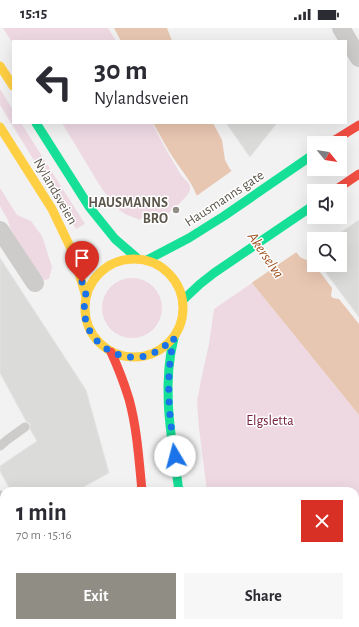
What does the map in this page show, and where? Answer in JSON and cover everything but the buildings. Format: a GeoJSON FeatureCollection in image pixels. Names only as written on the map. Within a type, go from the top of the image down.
{"type":"FeatureCollection","features":[{"type":"Feature","properties":{"kind":"main road"},"geometry":{"type":"LineString","coordinates":[[0,66],[12,84]]}},
{"type":"Feature","properties":{"kind":"main road","name":"Nylandsveien"},"geometry":{"type":"LineString","coordinates":[[37,124],[90,208],[115,239],[137,258]]}},
{"type":"Feature","properties":{"kind":"main road"},"geometry":{"type":"LineString","coordinates":[[341,136],[359,125]]}},
{"type":"Feature","properties":{"kind":"main road","name":"Nylandsveien"},"geometry":{"type":"LineString","coordinates":[[0,127],[52,209],[73,252],[86,297]]}},
{"type":"Feature","properties":{"kind":"main road","name":"Hausmanns gate"},"geometry":{"type":"LineString","coordinates":[[147,260],[190,238],[307,159]]}},
{"type":"Feature","properties":{"kind":"main road"},"geometry":{"type":"LineString","coordinates":[[344,184],[359,174]]}},
{"type":"Feature","properties":{"kind":"main road"},"geometry":{"type":"LineString","coordinates":[[183,300],[214,274],[307,210]]}},
{"type":"Feature","properties":{"kind":"main road","name":"Nylandsveien"},"geometry":{"type":"LineString","coordinates":[[174,338],[166,346],[145,356],[134,358],[111,352],[92,334],[84,310],[86,297],[96,276],[104,268],[114,262],[137,258],[158,264],[167,270],[180,289],[183,300],[183,313],[180,326],[174,338],[168,370],[170,426],[178,487]]}},
{"type":"Feature","properties":{"kind":"main road","name":"Nylandsveien"},"geometry":{"type":"LineString","coordinates":[[111,352],[129,399],[141,487]]}},
{"type":"Feature","properties":{"kind":"street"},"geometry":{"type":"LineString","coordinates":[[341,28],[359,58]]}},
{"type":"Feature","properties":{"kind":"street"},"geometry":{"type":"LineString","coordinates":[[0,230],[36,284]]}},
{"type":"Feature","properties":{"kind":"lane"},"geometry":{"type":"LineString","coordinates":[[0,446],[26,427]]}},
{"type":"Feature","properties":{"kind":"green space"},"geometry":{"type":"Polygon","coordinates":[[[3,28],[108,28],[115,40],[12,40],[12,42],[3,28]]]}},
{"type":"Feature","properties":{"kind":"green space"},"geometry":{"type":"Polygon","coordinates":[[[0,89],[12,108],[12,124],[22,124],[85,224],[76,229],[0,105],[0,89]]]}},
{"type":"Feature","properties":{"kind":"green space"},"geometry":{"type":"Polygon","coordinates":[[[63,124],[152,124],[181,175],[189,184],[190,190],[181,202],[160,221],[141,218],[140,220],[125,214],[118,209],[102,189],[63,124]]]}},
{"type":"Feature","properties":{"kind":"green space"},"geometry":{"type":"Polygon","coordinates":[[[0,188],[17,215],[31,221],[42,236],[52,267],[49,279],[44,280],[37,274],[10,228],[8,220],[0,206],[0,188]]]}},
{"type":"Feature","properties":{"kind":"green space"},"geometry":{"type":"Polygon","coordinates":[[[132,278],[149,283],[157,291],[162,308],[157,325],[149,333],[132,338],[115,333],[107,325],[102,308],[107,291],[115,283],[132,278]]]}},
{"type":"Feature","properties":{"kind":"green space","name":"Elgsletta"},"geometry":{"type":"Polygon","coordinates":[[[252,283],[359,415],[359,487],[206,487],[197,402],[209,344],[214,309],[252,283]]]}},
{"type":"Feature","properties":{"kind":"water"},"geometry":{"type":"Polygon","coordinates":[[[114,28],[167,28],[172,40],[120,40],[114,28]]]}},
{"type":"Feature","properties":{"kind":"water","name":"Akerselva"},"geometry":{"type":"Polygon","coordinates":[[[154,124],[214,124],[222,140],[225,160],[230,169],[300,257],[307,260],[307,272],[320,272],[332,288],[331,296],[339,299],[359,324],[359,415],[252,283],[196,194],[189,180],[171,154],[154,124]]]}},
{"type":"Feature","properties":{"kind":"pier"},"geometry":{"type":"Polygon","coordinates":[[[233,170],[298,251],[250,284],[195,197],[233,170]]]}},
{"type":"Feature","properties":{"kind":"traffic: fast"},"geometry":{"type":"LineString","coordinates":[[37,124],[90,208],[115,239],[137,258]]}},
{"type":"Feature","properties":{"kind":"traffic: fast"},"geometry":{"type":"LineString","coordinates":[[147,260],[189,238],[224,216],[307,159]]}},
{"type":"Feature","properties":{"kind":"traffic: fast"},"geometry":{"type":"LineString","coordinates":[[183,300],[214,273],[307,210]]}},
{"type":"Feature","properties":{"kind":"traffic: fast"},"geometry":{"type":"LineString","coordinates":[[174,338],[170,357],[168,395],[171,434],[178,487]]}},
{"type":"Feature","properties":{"kind":"traffic: slow"},"geometry":{"type":"LineString","coordinates":[[0,66],[12,84]]}},
{"type":"Feature","properties":{"kind":"traffic: slow"},"geometry":{"type":"LineString","coordinates":[[0,127],[52,209],[73,253],[86,297]]}},
{"type":"Feature","properties":{"kind":"traffic: slow"},"geometry":{"type":"LineString","coordinates":[[134,259],[153,262],[169,273],[180,289],[183,308],[180,327],[169,343],[153,354],[134,357],[115,354],[99,343],[88,327],[85,308],[88,289],[99,273],[115,262],[134,259]]}},
{"type":"Feature","properties":{"kind":"traffic: jam"},"geometry":{"type":"LineString","coordinates":[[341,136],[359,125]]}},
{"type":"Feature","properties":{"kind":"traffic: jam"},"geometry":{"type":"LineString","coordinates":[[344,184],[359,174]]}},
{"type":"Feature","properties":{"kind":"traffic: jam"},"geometry":{"type":"LineString","coordinates":[[111,352],[123,381],[132,410],[142,487]]}},
{"type":"Feature","properties":{"kind":"place","name":"HAUSMANNS BRO"},"geometry":{"type":"Point","coordinates":[176,210]}},
{"type":"Feature","properties":{"kind":"route"},"geometry":{"type":"LineString","coordinates":[[82,282],[86,297],[84,310],[87,322],[92,334],[111,352],[134,358],[145,356],[166,346],[174,338],[168,370],[168,402],[175,456]]}}]}
